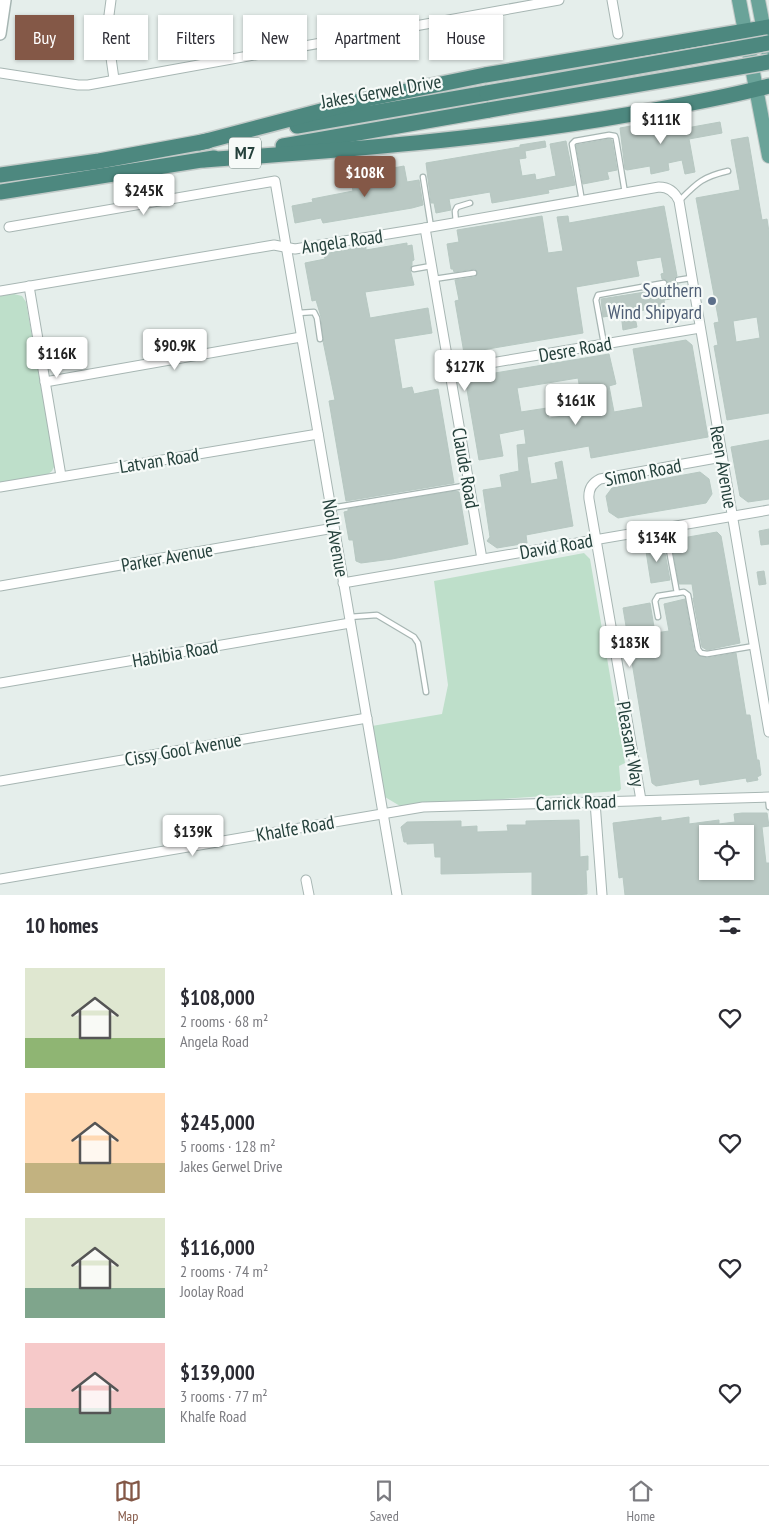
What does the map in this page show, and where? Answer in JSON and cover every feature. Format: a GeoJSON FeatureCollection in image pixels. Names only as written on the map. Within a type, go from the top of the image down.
{"type":"FeatureCollection","features":[{"type":"Feature","properties":{"kind":"highway"},"geometry":{"type":"LineString","coordinates":[[199,143],[368,99],[485,75],[766,28]]}},
{"type":"Feature","properties":{"kind":"highway","name":"Jakes Gerwel Drive"},"geometry":{"type":"LineString","coordinates":[[0,175],[99,161],[769,43]]}},
{"type":"Feature","properties":{"kind":"highway","name":"Jakes Gerwel Drive"},"geometry":{"type":"LineString","coordinates":[[0,192],[204,160],[769,62]]}},
{"type":"Feature","properties":{"kind":"highway"},"geometry":{"type":"LineString","coordinates":[[204,160],[375,148],[549,128],[654,110],[762,88]]}},
{"type":"Feature","properties":{"kind":"main road"},"geometry":{"type":"LineString","coordinates":[[739,0],[745,31],[762,88],[769,156]]}},
{"type":"Feature","properties":{"kind":"main road"},"geometry":{"type":"LineString","coordinates":[[758,0],[766,28],[769,56]]}},
{"type":"Feature","properties":{"kind":"street"},"geometry":{"type":"LineString","coordinates":[[0,34],[5,0]]}},
{"type":"Feature","properties":{"kind":"street"},"geometry":{"type":"LineString","coordinates":[[111,0],[107,30],[114,79]]}},
{"type":"Feature","properties":{"kind":"street"},"geometry":{"type":"LineString","coordinates":[[0,73],[80,85],[511,4],[559,0]]}},
{"type":"Feature","properties":{"kind":"street"},"geometry":{"type":"LineString","coordinates":[[612,0],[618,34]]}},
{"type":"Feature","properties":{"kind":"street","name":"Noll Avenue"},"geometry":{"type":"LineString","coordinates":[[8,227],[274,181],[397,895]]}},
{"type":"Feature","properties":{"kind":"street","name":"Angela Road"},"geometry":{"type":"LineString","coordinates":[[0,291],[274,245],[295,249],[663,187],[672,191],[679,201]]}},
{"type":"Feature","properties":{"kind":"street","name":"Reen Avenue"},"geometry":{"type":"LineString","coordinates":[[679,201],[769,732]]}},
{"type":"Feature","properties":{"kind":"street","name":"Claude Road"},"geometry":{"type":"LineString","coordinates":[[428,228],[431,266],[482,559]]}},
{"type":"Feature","properties":{"kind":"street"},"geometry":{"type":"LineString","coordinates":[[29,286],[61,476]]}},
{"type":"Feature","properties":{"kind":"street","name":"Desre Road"},"geometry":{"type":"LineString","coordinates":[[449,370],[700,328]]}},
{"type":"Feature","properties":{"kind":"street"},"geometry":{"type":"LineString","coordinates":[[45,382],[301,337]]}},
{"type":"Feature","properties":{"kind":"street","name":"Latvan Road"},"geometry":{"type":"LineString","coordinates":[[0,487],[318,434]]}},
{"type":"Feature","properties":{"kind":"street","name":"Simon Road"},"geometry":{"type":"LineString","coordinates":[[596,540],[589,495],[591,486],[597,480],[722,457]]}},
{"type":"Feature","properties":{"kind":"street","name":"David Road"},"geometry":{"type":"LineString","coordinates":[[343,583],[769,510]]}},
{"type":"Feature","properties":{"kind":"street","name":"Parker Avenue"},"geometry":{"type":"LineString","coordinates":[[0,586],[334,528]]}},
{"type":"Feature","properties":{"kind":"street","name":"Pleasant Way"},"geometry":{"type":"LineString","coordinates":[[596,540],[641,800]]}},
{"type":"Feature","properties":{"kind":"street","name":"Habibia Road"},"geometry":{"type":"LineString","coordinates":[[0,683],[350,620]]}},
{"type":"Feature","properties":{"kind":"street","name":"Cissy Gool Avenue"},"geometry":{"type":"LineString","coordinates":[[0,781],[366,718]]}},
{"type":"Feature","properties":{"kind":"street","name":"Carrick Road"},"geometry":{"type":"LineString","coordinates":[[383,813],[428,807],[768,797]]}},
{"type":"Feature","properties":{"kind":"street"},"geometry":{"type":"LineString","coordinates":[[594,802],[602,895]]}},
{"type":"Feature","properties":{"kind":"street","name":"Khalfe Road"},"geometry":{"type":"LineString","coordinates":[[0,878],[383,813]]}},
{"type":"Feature","properties":{"kind":"street"},"geometry":{"type":"LineString","coordinates":[[306,880],[309,895]]}},
{"type":"Feature","properties":{"kind":"lane"},"geometry":{"type":"LineString","coordinates":[[582,201],[572,144],[575,141],[609,135],[615,136],[625,193]]}},
{"type":"Feature","properties":{"kind":"lane"},"geometry":{"type":"LineString","coordinates":[[679,201],[701,180],[714,174],[728,172]]}},
{"type":"Feature","properties":{"kind":"lane"},"geometry":{"type":"LineString","coordinates":[[423,177],[428,228]]}},
{"type":"Feature","properties":{"kind":"lane"},"geometry":{"type":"LineString","coordinates":[[456,223],[455,211],[457,207],[470,203]]}},
{"type":"Feature","properties":{"kind":"lane"},"geometry":{"type":"LineString","coordinates":[[414,269],[431,266]]}},
{"type":"Feature","properties":{"kind":"lane"},"geometry":{"type":"LineString","coordinates":[[434,279],[474,273]]}},
{"type":"Feature","properties":{"kind":"lane"},"geometry":{"type":"LineString","coordinates":[[678,280],[692,278]]}},
{"type":"Feature","properties":{"kind":"lane"},"geometry":{"type":"LineString","coordinates":[[604,344],[596,300],[598,295],[664,283]]}},
{"type":"Feature","properties":{"kind":"lane"},"geometry":{"type":"LineString","coordinates":[[297,313],[314,312],[320,339]]}},
{"type":"Feature","properties":{"kind":"lane"},"geometry":{"type":"LineString","coordinates":[[330,508],[469,485]]}},
{"type":"Feature","properties":{"kind":"lane"},"geometry":{"type":"LineString","coordinates":[[665,528],[676,593]]}},
{"type":"Feature","properties":{"kind":"lane"},"geometry":{"type":"LineString","coordinates":[[658,617],[655,601],[658,596],[684,592],[688,595],[698,649],[701,653],[707,654],[754,646]]}},
{"type":"Feature","properties":{"kind":"lane"},"geometry":{"type":"LineString","coordinates":[[350,620],[377,615],[414,637],[418,643],[426,692]]}},
{"type":"Feature","properties":{"kind":"lane"},"geometry":{"type":"LineString","coordinates":[[768,797],[769,807]]}},
{"type":"Feature","properties":{"kind":"green space"},"geometry":{"type":"Polygon","coordinates":[[[14,294],[22,296],[26,302],[55,465],[47,475],[0,483],[0,296],[14,294]]]}},
{"type":"Feature","properties":{"kind":"green space"},"geometry":{"type":"Polygon","coordinates":[[[584,553],[590,559],[625,763],[619,766],[621,789],[619,791],[400,806],[385,797],[372,726],[442,714],[448,685],[434,581],[584,553]]]}},
{"type":"Feature","properties":{"kind":"building"},"geometry":{"type":"Polygon","coordinates":[[[669,119],[670,131],[720,122],[722,133],[689,139],[695,172],[685,174],[682,160],[668,163],[669,170],[651,174],[650,166],[625,169],[620,128],[669,119]]]}},
{"type":"Feature","properties":{"kind":"building"},"geometry":{"type":"Polygon","coordinates":[[[748,137],[762,220],[767,219],[769,232],[769,413],[727,420],[714,346],[718,345],[714,323],[719,322],[696,198],[740,190],[731,140],[748,137]],[[757,317],[733,321],[736,342],[760,338],[757,317]]]}},
{"type":"Feature","properties":{"kind":"building"},"geometry":{"type":"Polygon","coordinates":[[[612,140],[617,170],[607,172],[609,179],[583,184],[576,145],[612,140]]]}},
{"type":"Feature","properties":{"kind":"building"},"geometry":{"type":"Polygon","coordinates":[[[545,141],[546,147],[525,151],[526,158],[519,159],[522,176],[535,174],[536,180],[556,176],[550,144],[566,141],[575,185],[548,190],[549,193],[492,203],[490,192],[449,199],[451,210],[436,213],[434,203],[431,203],[426,163],[545,141]]]}},
{"type":"Feature","properties":{"kind":"building"},"geometry":{"type":"Polygon","coordinates":[[[404,166],[407,182],[419,180],[423,205],[323,223],[321,218],[295,223],[292,206],[313,202],[312,199],[353,191],[350,176],[404,166]]]}},
{"type":"Feature","properties":{"kind":"building"},"geometry":{"type":"Polygon","coordinates":[[[664,206],[677,276],[674,278],[674,281],[678,284],[681,297],[664,300],[665,306],[634,312],[637,327],[623,330],[621,314],[603,317],[601,299],[658,290],[668,285],[667,280],[662,279],[661,274],[664,273],[661,257],[636,261],[639,276],[576,287],[583,333],[464,353],[455,301],[459,300],[455,280],[475,277],[478,273],[475,269],[454,272],[451,269],[447,244],[459,242],[457,230],[542,216],[548,253],[563,251],[557,217],[568,216],[569,223],[664,206]]]}},
{"type":"Feature","properties":{"kind":"building"},"geometry":{"type":"Polygon","coordinates":[[[407,243],[407,246],[412,245],[414,260],[410,269],[414,285],[365,292],[370,318],[428,308],[432,333],[394,339],[402,389],[412,387],[414,394],[438,389],[454,483],[346,501],[329,401],[335,400],[323,341],[321,317],[316,300],[312,301],[305,263],[325,259],[324,254],[366,246],[366,250],[407,243]]]}},
{"type":"Feature","properties":{"kind":"building"},"geometry":{"type":"Polygon","coordinates":[[[686,340],[692,345],[708,437],[591,458],[589,446],[527,457],[531,484],[558,479],[555,463],[562,461],[573,526],[526,535],[527,543],[497,548],[487,541],[490,537],[483,490],[502,487],[500,475],[519,471],[517,445],[526,444],[524,429],[499,434],[503,456],[479,460],[465,378],[609,354],[616,384],[609,386],[614,412],[643,407],[633,349],[686,340]],[[578,378],[517,388],[521,412],[547,408],[549,418],[584,413],[578,378]]]}},
{"type":"Feature","properties":{"kind":"building"},"geometry":{"type":"Polygon","coordinates":[[[769,440],[769,499],[748,502],[740,496],[731,447],[769,440]]]}},
{"type":"Feature","properties":{"kind":"building"},"geometry":{"type":"Polygon","coordinates":[[[700,472],[709,479],[712,494],[706,503],[618,518],[609,512],[606,496],[612,488],[700,472]]]}},
{"type":"Feature","properties":{"kind":"building"},"geometry":{"type":"Polygon","coordinates":[[[455,491],[459,492],[468,544],[392,559],[361,563],[356,561],[353,540],[349,540],[344,512],[348,511],[348,509],[455,491]]]}},
{"type":"Feature","properties":{"kind":"building"},"geometry":{"type":"Polygon","coordinates":[[[769,529],[769,544],[761,545],[759,531],[769,529]]]}},
{"type":"Feature","properties":{"kind":"building"},"geometry":{"type":"Polygon","coordinates":[[[717,532],[721,536],[740,643],[707,650],[702,647],[692,584],[679,584],[671,540],[717,532]]]}},
{"type":"Feature","properties":{"kind":"building"},"geometry":{"type":"Polygon","coordinates":[[[663,542],[670,580],[651,583],[645,545],[663,542]]]}},
{"type":"Feature","properties":{"kind":"building"},"geometry":{"type":"Polygon","coordinates":[[[764,571],[766,584],[759,585],[757,572],[764,571]]]}},
{"type":"Feature","properties":{"kind":"building"},"geometry":{"type":"Polygon","coordinates":[[[685,599],[694,650],[698,655],[707,658],[736,653],[746,715],[750,715],[757,760],[759,760],[761,775],[757,777],[758,780],[747,782],[746,778],[700,785],[699,779],[656,786],[652,783],[623,608],[650,603],[655,633],[669,631],[664,604],[685,599]]]}},
{"type":"Feature","properties":{"kind":"building"},"geometry":{"type":"Polygon","coordinates":[[[767,813],[769,826],[762,827],[766,863],[769,863],[769,895],[625,895],[623,877],[619,878],[613,823],[661,817],[661,821],[689,817],[689,824],[719,820],[719,824],[735,822],[734,814],[767,813]]]}},
{"type":"Feature","properties":{"kind":"building"},"geometry":{"type":"Polygon","coordinates":[[[579,820],[580,857],[588,856],[588,870],[586,870],[587,894],[576,895],[532,895],[532,872],[441,874],[441,857],[435,857],[434,843],[407,844],[407,842],[404,842],[401,827],[407,822],[461,821],[461,827],[477,826],[477,832],[508,831],[507,825],[526,825],[526,821],[579,820]]]}},
{"type":"Feature","properties":{"kind":"place","name":"Southern Wind Shipyard"},"geometry":{"type":"Point","coordinates":[712,301]}}]}
